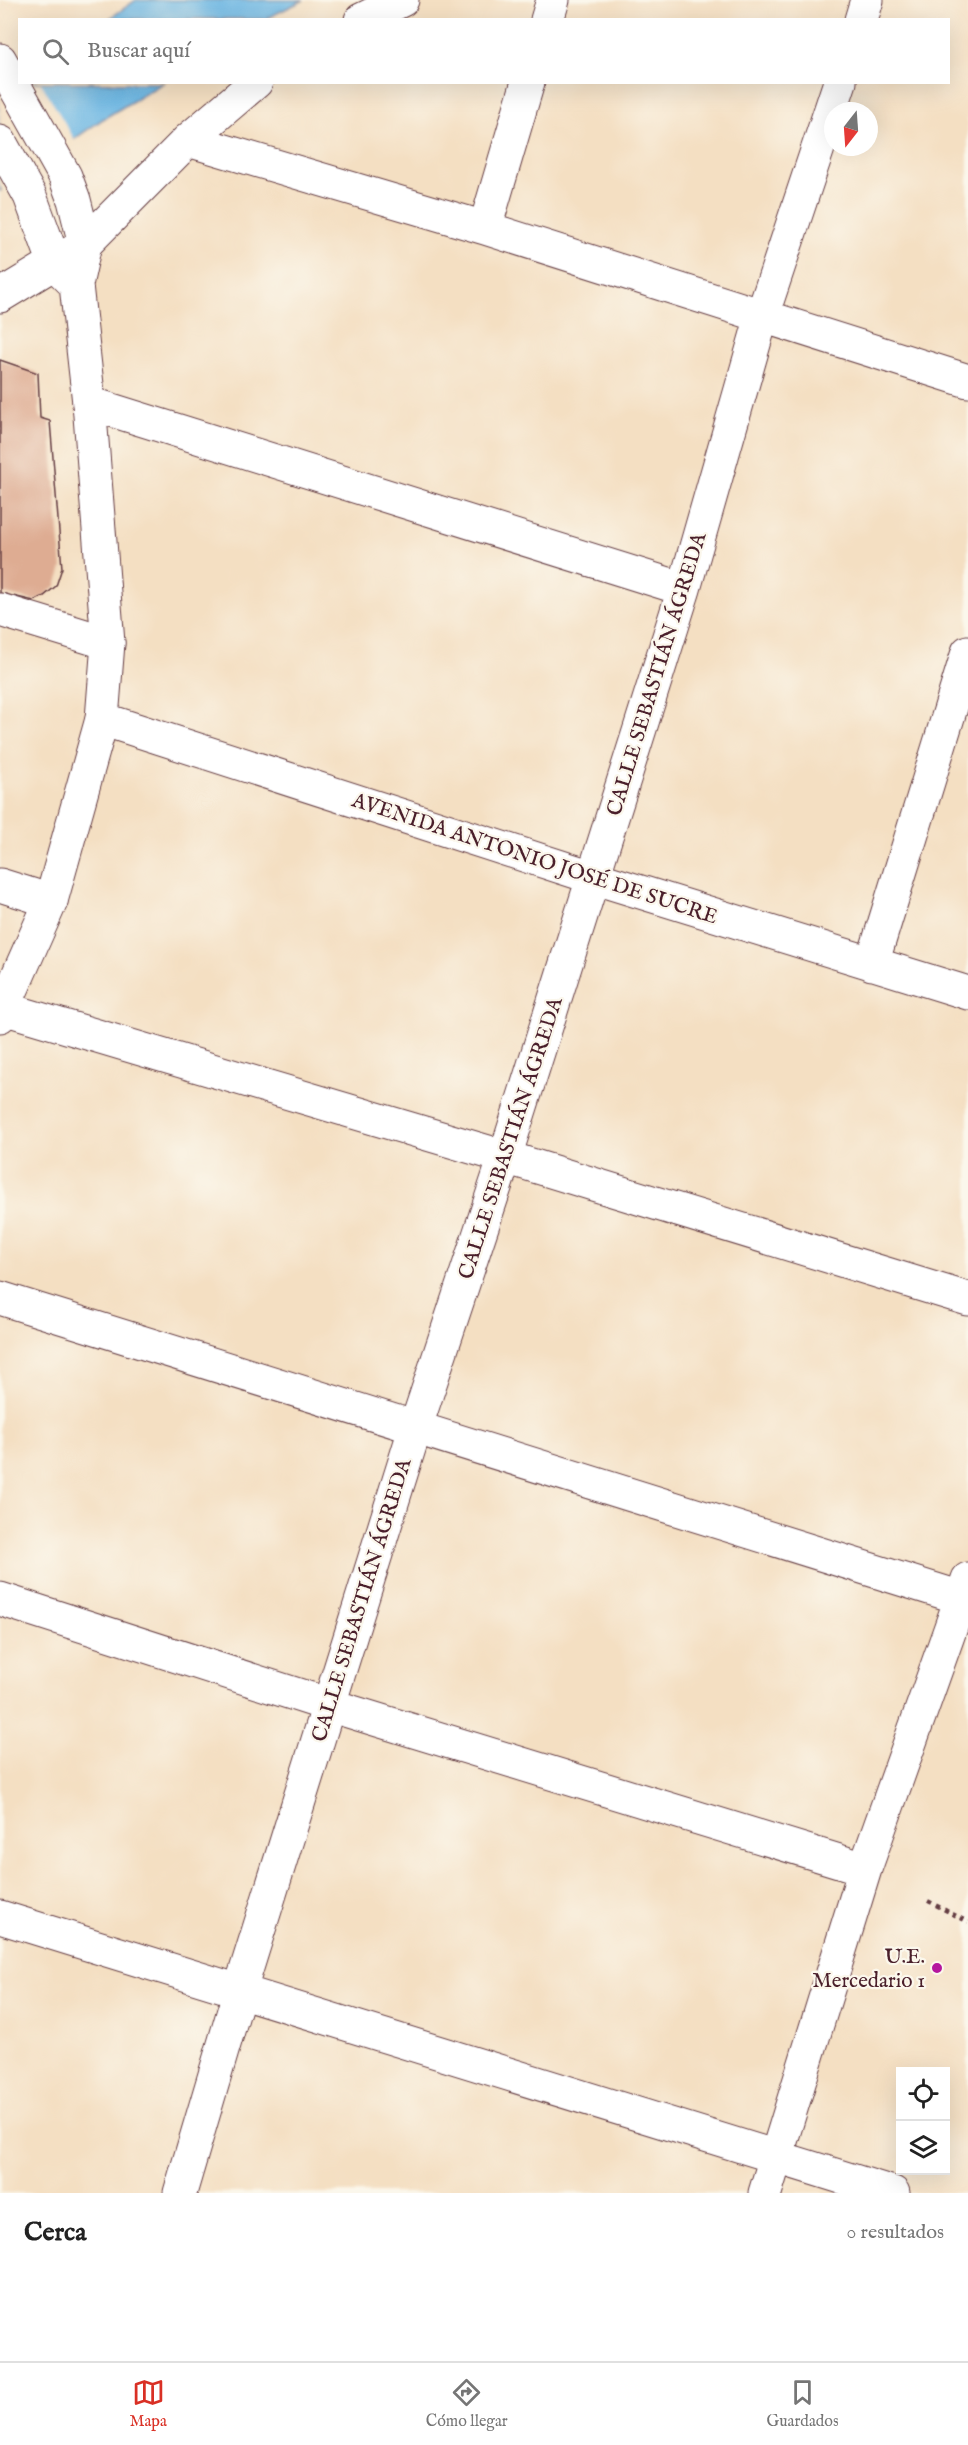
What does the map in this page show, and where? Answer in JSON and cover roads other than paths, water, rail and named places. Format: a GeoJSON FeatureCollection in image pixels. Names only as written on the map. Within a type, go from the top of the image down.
{"type":"FeatureCollection","features":[{"type":"Feature","properties":{"kind":"street"},"geometry":{"type":"LineString","coordinates":[[365,18],[402,0]]}},
{"type":"Feature","properties":{"kind":"street"},"geometry":{"type":"LineString","coordinates":[[548,18],[553,0]]}},
{"type":"Feature","properties":{"kind":"street"},"geometry":{"type":"LineString","coordinates":[[862,18],[867,0]]}},
{"type":"Feature","properties":{"kind":"street"},"geometry":{"type":"LineString","coordinates":[[0,60],[65,176],[85,243]]}},
{"type":"Feature","properties":{"kind":"street"},"geometry":{"type":"LineString","coordinates":[[0,297],[65,275],[85,243],[188,140],[254,84]]}},
{"type":"Feature","properties":{"kind":"street"},"geometry":{"type":"LineString","coordinates":[[485,228],[527,84]]}},
{"type":"Feature","properties":{"kind":"street","name":"CALLE SEBASTIÁN ÁGREDA"},"geometry":{"type":"LineString","coordinates":[[180,2193],[328,1705],[415,1429],[505,1157],[684,589],[762,316],[839,84]]}},
{"type":"Feature","properties":{"kind":"street"},"geometry":{"type":"LineString","coordinates":[[188,140],[485,228],[968,381]]}},
{"type":"Feature","properties":{"kind":"street"},"geometry":{"type":"LineString","coordinates":[[0,142],[30,196],[65,275],[89,403],[108,643],[102,719],[51,901],[1,1012],[505,1157],[968,1299]]}},
{"type":"Feature","properties":{"kind":"street"},"geometry":{"type":"LineString","coordinates":[[89,403],[684,589]]}},
{"type":"Feature","properties":{"kind":"street"},"geometry":{"type":"LineString","coordinates":[[0,610],[108,643]]}},
{"type":"Feature","properties":{"kind":"street"},"geometry":{"type":"LineString","coordinates":[[872,964],[968,652]]}},
{"type":"Feature","properties":{"kind":"street","name":"AVENIDA ANTONIO JOSÉ DE SUCRE"},"geometry":{"type":"LineString","coordinates":[[102,719],[592,877],[968,993]]}},
{"type":"Feature","properties":{"kind":"street"},"geometry":{"type":"LineString","coordinates":[[0,885],[51,901]]}},
{"type":"Feature","properties":{"kind":"street"},"geometry":{"type":"LineString","coordinates":[[0,1298],[415,1429],[966,1593],[865,1869],[765,2193]]}},
{"type":"Feature","properties":{"kind":"street"},"geometry":{"type":"LineString","coordinates":[[0,1599],[328,1705],[865,1869]]}},
{"type":"Feature","properties":{"kind":"street"},"geometry":{"type":"LineString","coordinates":[[0,1917],[893,2193]]}},
{"type":"Feature","properties":{"kind":"water"},"geometry":{"type":"Polygon","coordinates":[[[136,0],[304,0],[267,18],[110,18],[136,0]]]}},
{"type":"Feature","properties":{"kind":"water"},"geometry":{"type":"Polygon","coordinates":[[[18,83],[161,84],[103,119],[0,191],[0,95],[18,83]]]}},
{"type":"Feature","properties":{"kind":"place","name":"U.E. Mercedario 1"},"geometry":{"type":"Point","coordinates":[937,1968]}}]}
